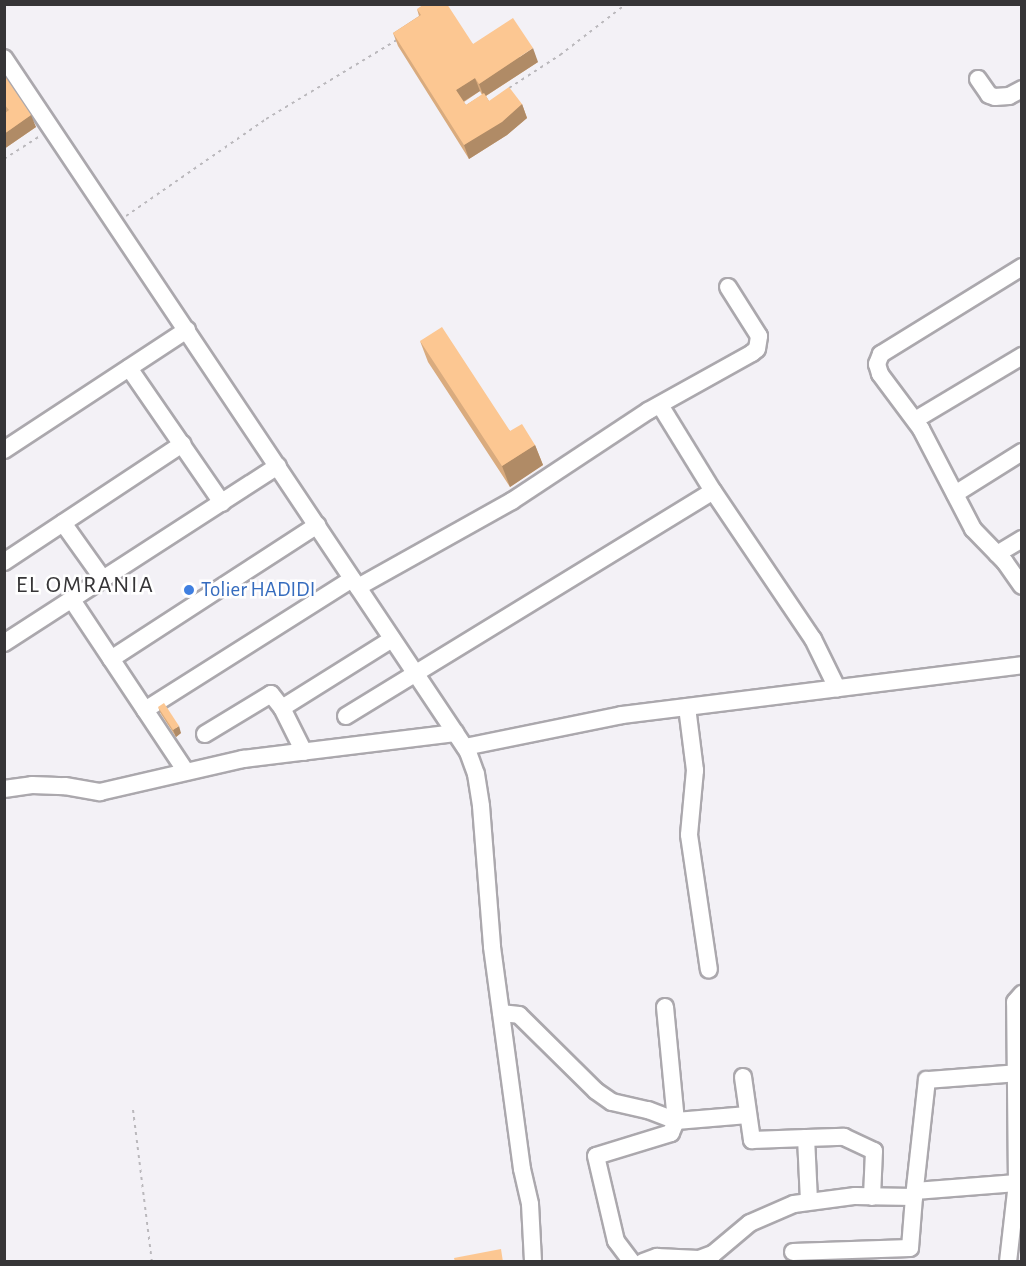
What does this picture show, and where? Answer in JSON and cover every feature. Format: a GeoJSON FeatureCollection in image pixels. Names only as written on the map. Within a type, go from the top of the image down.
{"type":"FeatureCollection","features":[{"type":"Feature","properties":{"kind":"street"},"geometry":{"type":"LineString","coordinates":[[4,58],[465,747],[476,774],[481,806],[492,947],[522,1169],[530,1204],[533,1262]]}},
{"type":"Feature","properties":{"kind":"street"},"geometry":{"type":"LineString","coordinates":[[978,79],[989,95],[994,97],[1009,96],[1022,89]]}},
{"type":"Feature","properties":{"kind":"street"},"geometry":{"type":"LineString","coordinates":[[1022,267],[881,354],[877,364],[880,374],[915,420],[977,536],[997,554],[1022,586]]}},
{"type":"Feature","properties":{"kind":"street"},"geometry":{"type":"LineString","coordinates":[[145,710],[355,583],[521,495],[660,405],[757,349],[759,336],[728,287]]}},
{"type":"Feature","properties":{"kind":"street"},"geometry":{"type":"LineString","coordinates":[[4,450],[187,330]]}},
{"type":"Feature","properties":{"kind":"street"},"geometry":{"type":"LineString","coordinates":[[915,420],[1022,356]]}},
{"type":"Feature","properties":{"kind":"street"},"geometry":{"type":"LineString","coordinates":[[129,368],[222,503]]}},
{"type":"Feature","properties":{"kind":"street"},"geometry":{"type":"LineString","coordinates":[[660,405],[713,491],[813,639],[837,688]]}},
{"type":"Feature","properties":{"kind":"street"},"geometry":{"type":"LineString","coordinates":[[4,562],[182,444]]}},
{"type":"Feature","properties":{"kind":"street"},"geometry":{"type":"LineString","coordinates":[[955,494],[1022,452]]}},
{"type":"Feature","properties":{"kind":"street"},"geometry":{"type":"LineString","coordinates":[[4,643],[278,466]]}},
{"type":"Feature","properties":{"kind":"street"},"geometry":{"type":"LineString","coordinates":[[346,716],[713,491]]}},
{"type":"Feature","properties":{"kind":"street"},"geometry":{"type":"LineString","coordinates":[[63,523],[103,579]]}},
{"type":"Feature","properties":{"kind":"street"},"geometry":{"type":"LineString","coordinates":[[111,658],[317,525]]}},
{"type":"Feature","properties":{"kind":"street"},"geometry":{"type":"LineString","coordinates":[[997,554],[1022,538]]}},
{"type":"Feature","properties":{"kind":"street"},"geometry":{"type":"LineString","coordinates":[[72,600],[185,770]]}},
{"type":"Feature","properties":{"kind":"street"},"geometry":{"type":"LineString","coordinates":[[282,708],[392,639]]}},
{"type":"Feature","properties":{"kind":"street"},"geometry":{"type":"LineString","coordinates":[[465,747],[622,715],[1022,665]]}},
{"type":"Feature","properties":{"kind":"street"},"geometry":{"type":"LineString","coordinates":[[205,734],[271,694],[282,708],[304,752]]}},
{"type":"Feature","properties":{"kind":"street"},"geometry":{"type":"LineString","coordinates":[[687,706],[695,770],[689,835],[709,970]]}},
{"type":"Feature","properties":{"kind":"street"},"geometry":{"type":"LineString","coordinates":[[4,789],[65,786],[100,792],[185,770],[455,733]]}},
{"type":"Feature","properties":{"kind":"street"},"geometry":{"type":"LineString","coordinates":[[1008,1262],[1017,1183],[1016,1002],[1022,994]]}},
{"type":"Feature","properties":{"kind":"street"},"geometry":{"type":"LineString","coordinates":[[632,1262],[616,1241],[596,1156],[671,1133],[676,1121],[665,1006]]}},
{"type":"Feature","properties":{"kind":"street"},"geometry":{"type":"LineString","coordinates":[[501,1013],[519,1015],[596,1090],[612,1102],[648,1110],[676,1121],[748,1115]]}},
{"type":"Feature","properties":{"kind":"street"},"geometry":{"type":"LineString","coordinates":[[793,1252],[910,1255],[927,1080],[1018,1073]]}},
{"type":"Feature","properties":{"kind":"street"},"geometry":{"type":"LineString","coordinates":[[743,1077],[752,1140],[844,1137],[874,1151],[872,1197]]}},
{"type":"Feature","properties":{"kind":"street"},"geometry":{"type":"LineString","coordinates":[[806,1138],[809,1201]]}},
{"type":"Feature","properties":{"kind":"street"},"geometry":{"type":"LineString","coordinates":[[643,1262],[657,1257],[685,1260],[714,1254],[750,1223],[794,1204],[1017,1183]]}},
{"type":"Feature","properties":{"kind":"path"},"geometry":{"type":"LineString","coordinates":[[507,90],[560,55],[626,4]]}},
{"type":"Feature","properties":{"kind":"path"},"geometry":{"type":"LineString","coordinates":[[116,224],[266,119],[401,38]]}},
{"type":"Feature","properties":{"kind":"path"},"geometry":{"type":"LineString","coordinates":[[4,159],[52,128]]}},
{"type":"Feature","properties":{"kind":"path"},"geometry":{"type":"LineString","coordinates":[[134,1110],[152,1262]]}},
{"type":"Feature","properties":{"kind":"building"},"geometry":{"type":"Polygon","coordinates":[[[424,4],[447,4],[473,44],[513,18],[533,48],[479,84],[475,78],[456,90],[466,105],[484,93],[489,101],[509,87],[522,104],[502,122],[464,145],[393,33],[421,15],[417,9],[424,4]]]}},
{"type":"Feature","properties":{"kind":"building"},"geometry":{"type":"Polygon","coordinates":[[[4,75],[31,115],[4,134],[4,114],[9,110],[4,104],[4,75]]]}},
{"type":"Feature","properties":{"kind":"building"},"geometry":{"type":"Polygon","coordinates":[[[442,327],[510,431],[522,424],[535,445],[502,466],[420,341],[442,327]]]}},
{"type":"Feature","properties":{"kind":"building"},"geometry":{"type":"Polygon","coordinates":[[[164,703],[179,726],[173,730],[158,707],[164,703]]]}},
{"type":"Feature","properties":{"kind":"building"},"geometry":{"type":"Polygon","coordinates":[[[501,1249],[503,1262],[455,1262],[454,1258],[501,1249]]]}},
{"type":"Feature","properties":{"kind":"place","name":"Tolier HADIDI"},"geometry":{"type":"Point","coordinates":[189,590]}},
{"type":"Feature","properties":{"kind":"district","name":"EL OMRANIA"},"geometry":{"type":"Point","coordinates":[85,586]}}]}
